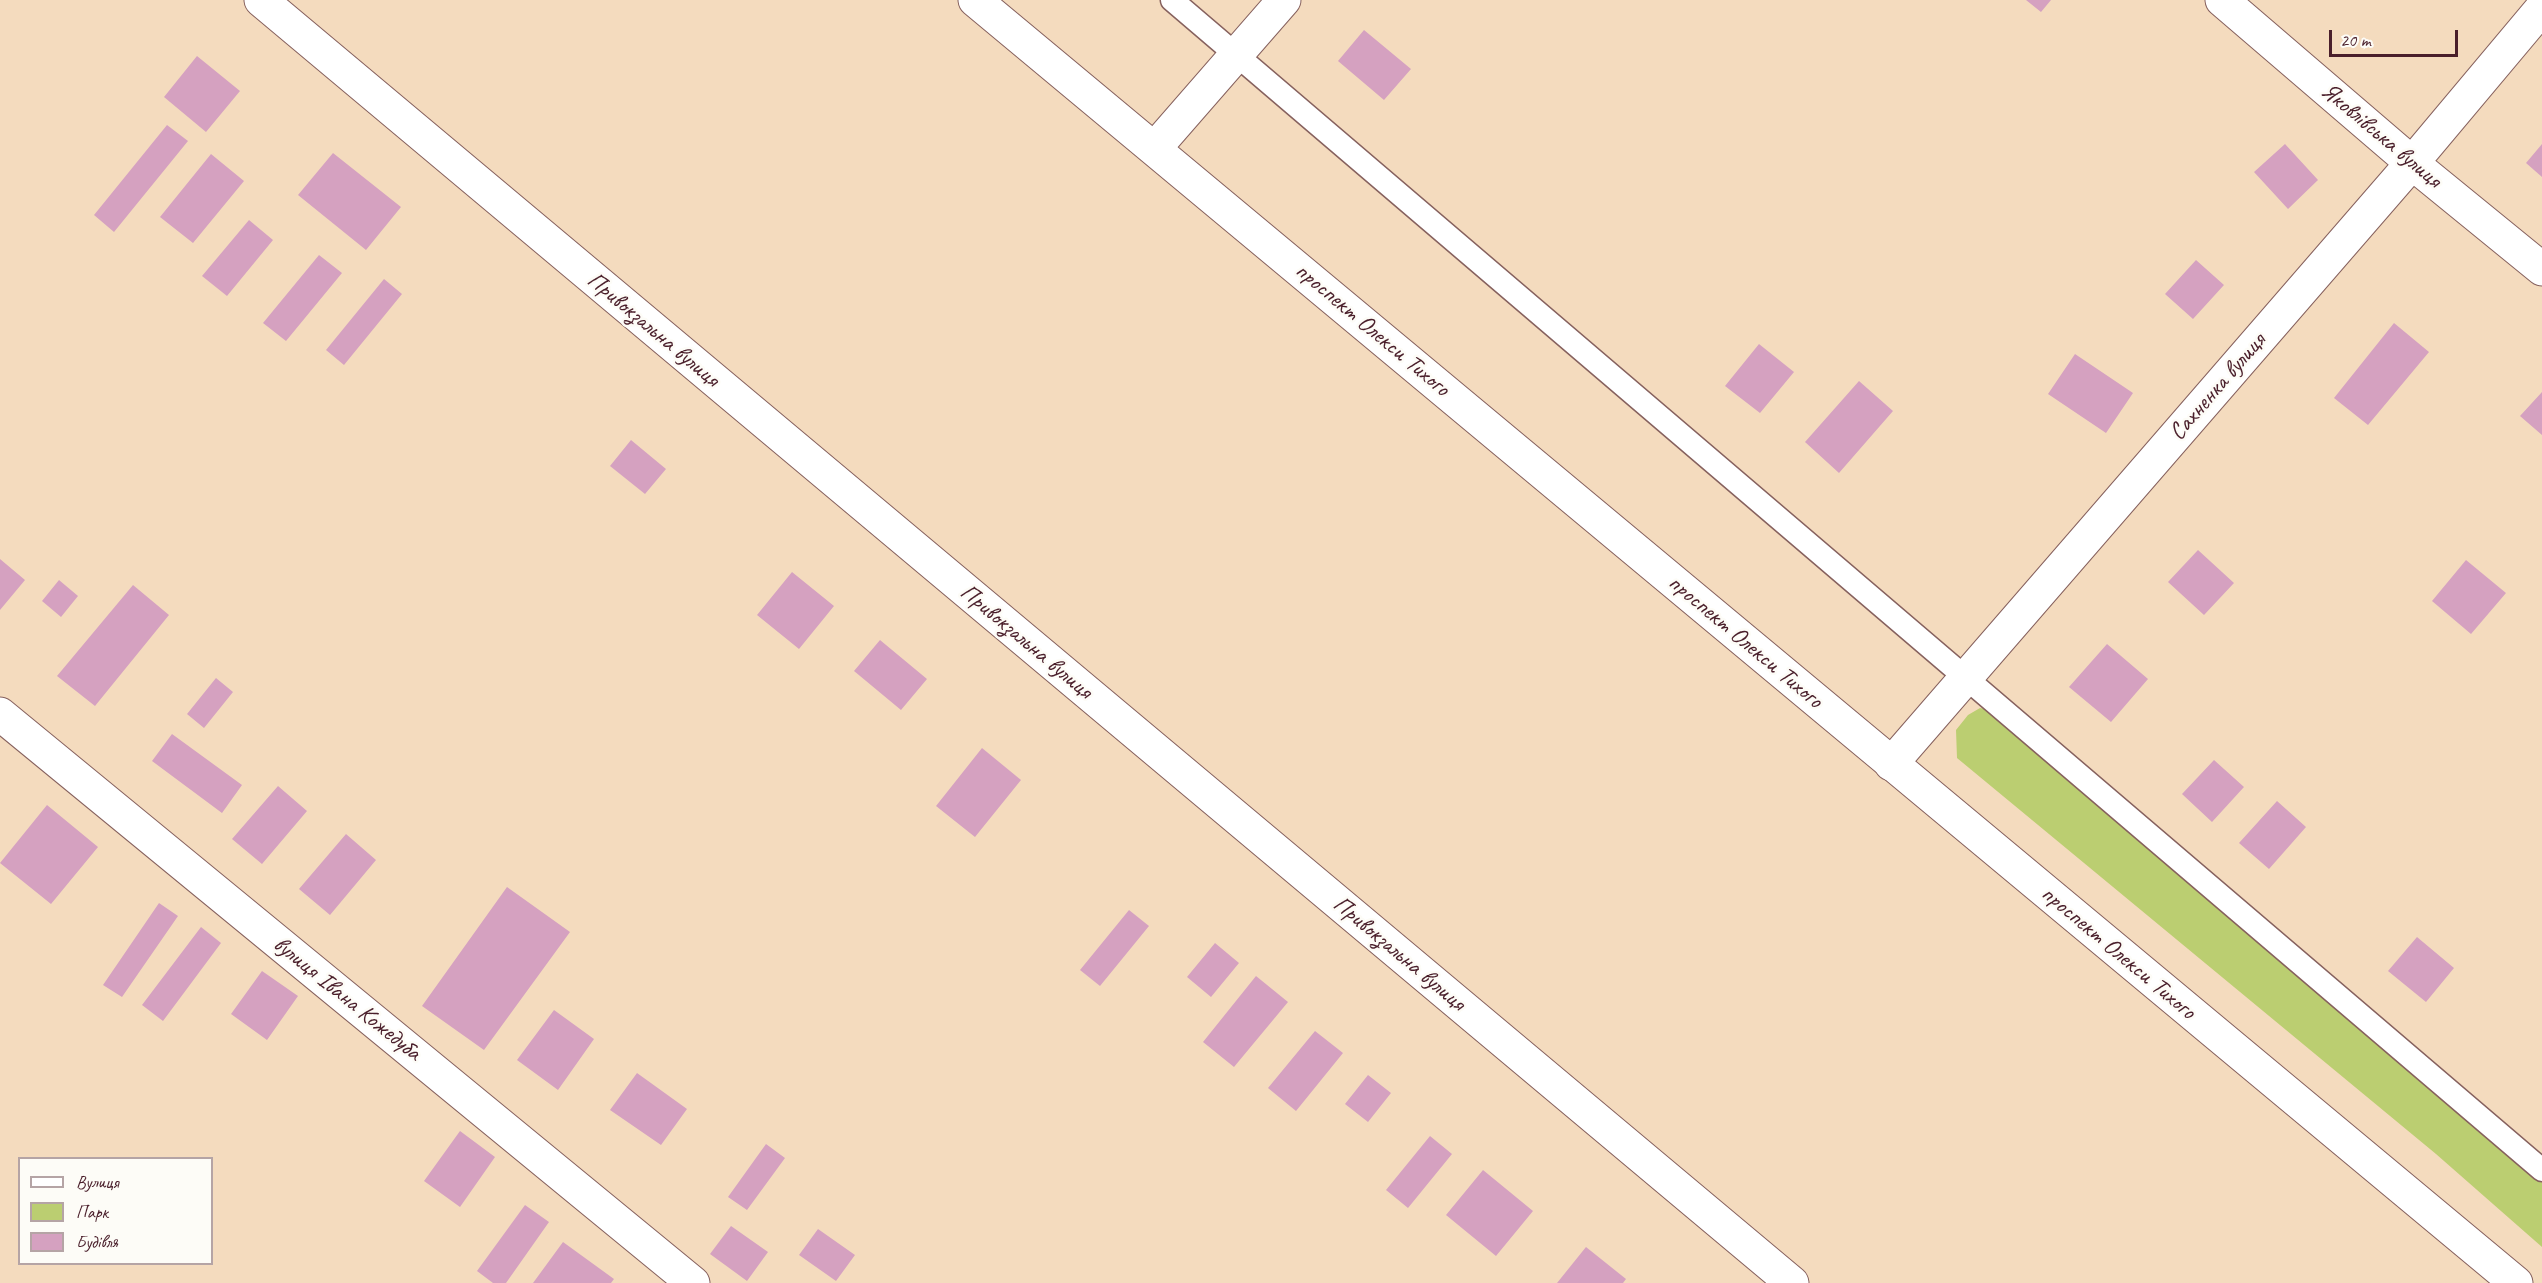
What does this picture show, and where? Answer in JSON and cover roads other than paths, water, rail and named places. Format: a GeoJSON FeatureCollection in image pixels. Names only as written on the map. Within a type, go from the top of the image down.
{"type":"FeatureCollection","features":[{"type":"Feature","properties":{"kind":"street","name":"Привокзальна вулиця"},"geometry":{"type":"LineString","coordinates":[[261,0],[1792,1283]]}},
{"type":"Feature","properties":{"kind":"street","name":"проспект Олекси Тихого"},"geometry":{"type":"LineString","coordinates":[[975,0],[2516,1283]]}},
{"type":"Feature","properties":{"kind":"street"},"geometry":{"type":"LineString","coordinates":[[1155,148],[1284,0]]}},
{"type":"Feature","properties":{"kind":"street","name":"Яковлівська вулиця"},"geometry":{"type":"LineString","coordinates":[[2222,0],[2412,163],[2542,269]]}},
{"type":"Feature","properties":{"kind":"street","name":"Сахненка вулиця"},"geometry":{"type":"LineString","coordinates":[[1891,764],[2412,163],[2542,8]]}},
{"type":"Feature","properties":{"kind":"street","name":"вулиця Івана Кожедуба"},"geometry":{"type":"LineString","coordinates":[[0,714],[693,1283]]}},
{"type":"Feature","properties":{"kind":"lane"},"geometry":{"type":"LineString","coordinates":[[1172,0],[2542,1170]]}}]}
